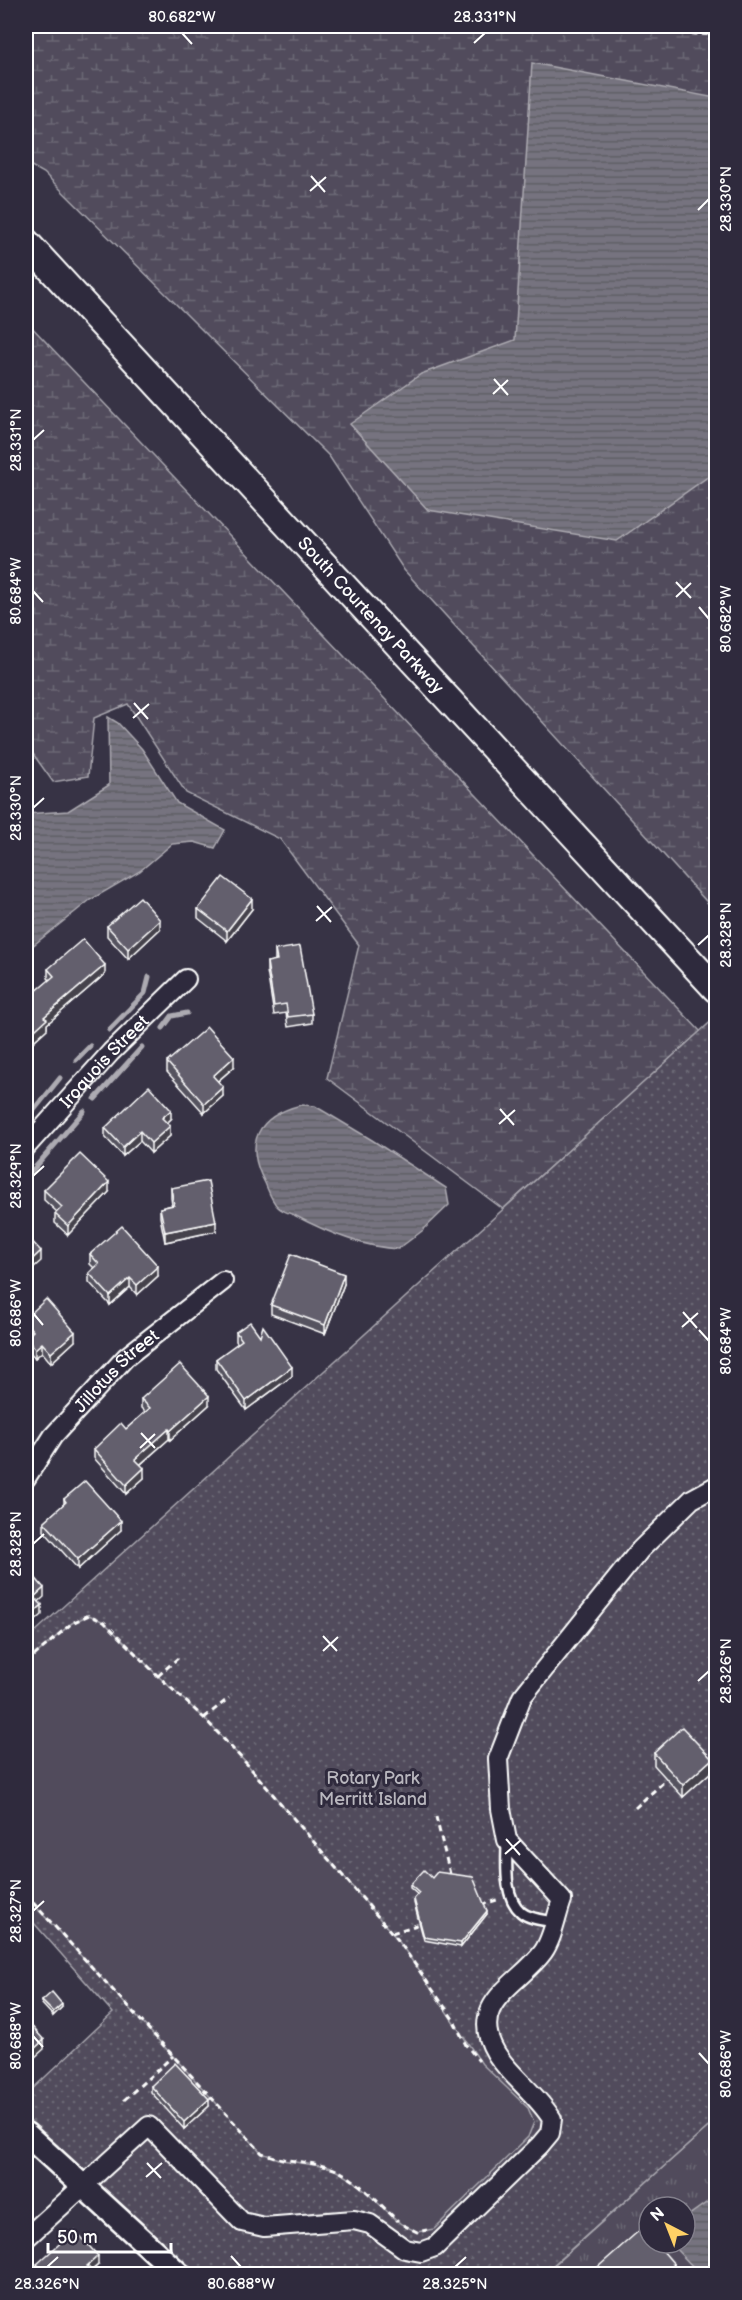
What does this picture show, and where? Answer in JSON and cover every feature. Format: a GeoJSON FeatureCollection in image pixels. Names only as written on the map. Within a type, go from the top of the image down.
{"type":"FeatureCollection","features":[{"type":"Feature","properties":{"kind":"main road","name":"South Courtenay Parkway"},"geometry":{"type":"LineString","coordinates":[[26,242],[717,989]]}},
{"type":"Feature","properties":{"kind":"street","name":"Iroquois Street"},"geometry":{"type":"LineString","coordinates":[[26,1147],[111,1052],[186,979]]}},
{"type":"Feature","properties":{"kind":"street","name":"Jillotus Street"},"geometry":{"type":"LineString","coordinates":[[26,1478],[53,1436],[126,1357],[223,1281]]}},
{"type":"Feature","properties":{"kind":"street"},"geometry":{"type":"LineString","coordinates":[[26,2238],[149,2126],[242,2222],[264,2227],[354,2220],[370,2224],[405,2249],[421,2252],[435,2247],[540,2145],[550,2133],[552,2120],[543,2105],[497,2055],[487,2036],[488,2012],[501,1992],[543,1951],[562,1900],[507,1840],[501,1809],[498,1759],[522,1697],[640,1550],[692,1499],[717,1486]]}},
{"type":"Feature","properties":{"kind":"street"},"geometry":{"type":"LineString","coordinates":[[26,2134],[82,2188],[179,2274]]}},
{"type":"Feature","properties":{"kind":"lane"},"geometry":{"type":"LineString","coordinates":[[507,1840],[510,1895],[522,1913],[536,1919],[554,1922]]}},
{"type":"Feature","properties":{"kind":"path"},"geometry":{"type":"LineString","coordinates":[[629,26],[660,32],[717,35]]}},
{"type":"Feature","properties":{"kind":"path"},"geometry":{"type":"LineString","coordinates":[[26,1663],[72,1623],[89,1615],[104,1622],[204,1718],[246,1763],[392,1933],[453,2019],[466,2045],[482,2064]]}},
{"type":"Feature","properties":{"kind":"path"},"geometry":{"type":"LineString","coordinates":[[158,1676],[178,1658]]}},
{"type":"Feature","properties":{"kind":"path"},"geometry":{"type":"LineString","coordinates":[[204,1718],[229,1698]]}},
{"type":"Feature","properties":{"kind":"path"},"geometry":{"type":"LineString","coordinates":[[635,1808],[667,1779]]}},
{"type":"Feature","properties":{"kind":"path"},"geometry":{"type":"LineString","coordinates":[[436,1817],[452,1880]]}},
{"type":"Feature","properties":{"kind":"path"},"geometry":{"type":"LineString","coordinates":[[26,1895],[262,2153],[282,2160],[333,2168],[354,2181],[401,2224],[417,2232],[434,2229]]}},
{"type":"Feature","properties":{"kind":"path"},"geometry":{"type":"LineString","coordinates":[[480,1905],[510,1895]]}},
{"type":"Feature","properties":{"kind":"path"},"geometry":{"type":"LineString","coordinates":[[392,1933],[426,1922]]}},
{"type":"Feature","properties":{"kind":"path"},"geometry":{"type":"LineString","coordinates":[[124,2100],[173,2056]]}},
{"type":"Feature","properties":{"kind":"green space"},"geometry":{"type":"Polygon","coordinates":[[[26,26],[716,26],[716,912],[404,570],[329,456],[44,173],[26,163],[26,26]]]}},
{"type":"Feature","properties":{"kind":"green space"},"geometry":{"type":"Polygon","coordinates":[[[26,321],[701,1032],[503,1209],[327,1078],[359,945],[280,839],[186,793],[128,704],[94,718],[88,776],[53,782],[26,744],[26,321]]]}},
{"type":"Feature","properties":{"kind":"green space","name":"Rotary Park Merritt Island"},"geometry":{"type":"Polygon","coordinates":[[[716,1017],[716,2120],[543,2274],[181,2274],[26,2133],[26,2095],[113,2013],[26,1914],[26,1640],[716,1017]]]}},
{"type":"Feature","properties":{"kind":"green space"},"geometry":{"type":"Polygon","coordinates":[[[89,1615],[104,1622],[204,1718],[246,1763],[398,1940],[482,2064],[528,2108],[534,2122],[528,2137],[434,2229],[417,2232],[401,2224],[354,2181],[333,2168],[282,2160],[262,2153],[26,1896],[26,1663],[72,1623],[89,1615]]]}},
{"type":"Feature","properties":{"kind":"green space"},"geometry":{"type":"Polygon","coordinates":[[[716,2120],[716,2274],[544,2274],[716,2120]]]}},
{"type":"Feature","properties":{"kind":"shaded area"},"geometry":{"type":"Polygon","coordinates":[[[532,63],[716,98],[716,471],[617,541],[428,510],[350,424],[421,374],[515,340],[532,63]]]}},
{"type":"Feature","properties":{"kind":"shaded area"},"geometry":{"type":"Polygon","coordinates":[[[108,717],[118,723],[142,749],[177,803],[225,830],[215,848],[194,842],[172,844],[140,871],[90,900],[26,951],[26,814],[68,811],[109,785],[108,717]]]}},
{"type":"Feature","properties":{"kind":"shaded area"},"geometry":{"type":"Polygon","coordinates":[[[301,1105],[315,1106],[446,1188],[449,1205],[422,1231],[398,1249],[344,1238],[280,1208],[272,1199],[258,1168],[255,1143],[265,1124],[274,1116],[301,1105]]]}},
{"type":"Feature","properties":{"kind":"shaded area"},"geometry":{"type":"Polygon","coordinates":[[[716,2196],[716,2274],[700,2274],[682,2255],[697,2255],[697,2209],[716,2196]]]}},
{"type":"Feature","properties":{"kind":"building"},"geometry":{"type":"Polygon","coordinates":[[[223,877],[252,899],[227,931],[198,909],[223,877]]]}},
{"type":"Feature","properties":{"kind":"building"},"geometry":{"type":"Polygon","coordinates":[[[140,897],[160,920],[128,949],[107,926],[140,897]]]}},
{"type":"Feature","properties":{"kind":"building"},"geometry":{"type":"Polygon","coordinates":[[[83,939],[105,965],[44,1017],[47,1019],[26,1038],[26,996],[28,998],[54,976],[48,969],[83,939]]]}},
{"type":"Feature","properties":{"kind":"building"},"geometry":{"type":"Polygon","coordinates":[[[300,946],[312,1014],[288,1017],[286,1004],[274,1006],[267,962],[277,960],[275,950],[300,946]]]}},
{"type":"Feature","properties":{"kind":"building"},"geometry":{"type":"Polygon","coordinates":[[[207,1027],[234,1057],[213,1076],[223,1087],[204,1104],[167,1062],[207,1027]]]}},
{"type":"Feature","properties":{"kind":"building"},"geometry":{"type":"Polygon","coordinates":[[[149,1086],[171,1110],[162,1118],[170,1126],[151,1143],[140,1131],[123,1147],[105,1128],[149,1086]]]}},
{"type":"Feature","properties":{"kind":"building"},"geometry":{"type":"Polygon","coordinates":[[[80,1154],[109,1182],[68,1226],[55,1214],[62,1207],[44,1190],[80,1154]]]}},
{"type":"Feature","properties":{"kind":"building"},"geometry":{"type":"Polygon","coordinates":[[[208,1181],[216,1222],[165,1232],[160,1208],[174,1205],[171,1188],[208,1181]]]}},
{"type":"Feature","properties":{"kind":"building"},"geometry":{"type":"Polygon","coordinates":[[[122,1226],[158,1266],[137,1285],[130,1278],[110,1296],[89,1273],[99,1264],[90,1254],[122,1226]]]}},
{"type":"Feature","properties":{"kind":"building"},"geometry":{"type":"Polygon","coordinates":[[[26,1235],[41,1251],[26,1265],[26,1235]]]}},
{"type":"Feature","properties":{"kind":"building"},"geometry":{"type":"Polygon","coordinates":[[[291,1254],[344,1274],[325,1325],[271,1305],[291,1254]]]}},
{"type":"Feature","properties":{"kind":"building"},"geometry":{"type":"Polygon","coordinates":[[[46,1299],[75,1332],[51,1353],[42,1343],[35,1349],[26,1338],[33,1331],[26,1323],[26,1318],[46,1299]]]}},
{"type":"Feature","properties":{"kind":"building"},"geometry":{"type":"Polygon","coordinates":[[[250,1322],[260,1336],[263,1326],[292,1367],[246,1401],[216,1359],[242,1340],[236,1332],[250,1322]]]}},
{"type":"Feature","properties":{"kind":"building"},"geometry":{"type":"Polygon","coordinates":[[[180,1364],[209,1396],[135,1459],[144,1468],[126,1485],[94,1449],[121,1423],[126,1429],[150,1408],[141,1399],[180,1364]]]}},
{"type":"Feature","properties":{"kind":"building"},"geometry":{"type":"Polygon","coordinates":[[[85,1481],[121,1521],[78,1559],[44,1522],[66,1502],[64,1499],[85,1481]]]}},
{"type":"Feature","properties":{"kind":"building"},"geometry":{"type":"Polygon","coordinates":[[[26,1567],[44,1588],[34,1597],[42,1605],[26,1620],[26,1567]]]}},
{"type":"Feature","properties":{"kind":"building"},"geometry":{"type":"Polygon","coordinates":[[[682,1727],[712,1759],[683,1785],[654,1753],[682,1727]]]}},
{"type":"Feature","properties":{"kind":"building"},"geometry":{"type":"Polygon","coordinates":[[[424,1870],[432,1878],[437,1872],[473,1877],[487,1911],[461,1943],[424,1937],[414,1899],[419,1893],[410,1885],[424,1870]]]}},
{"type":"Feature","properties":{"kind":"building"},"geometry":{"type":"Polygon","coordinates":[[[52,1992],[62,2004],[53,2012],[42,2001],[52,1992]]]}},
{"type":"Feature","properties":{"kind":"building"},"geometry":{"type":"Polygon","coordinates":[[[26,2020],[44,2040],[26,2056],[26,2020]]]}},
{"type":"Feature","properties":{"kind":"building"},"geometry":{"type":"Polygon","coordinates":[[[175,2063],[209,2099],[184,2122],[151,2086],[175,2063]]]}},
{"type":"Feature","properties":{"kind":"building"},"geometry":{"type":"Polygon","coordinates":[[[75,2230],[98,2256],[87,2266],[94,2273],[46,2274],[37,2264],[75,2230]]]}},
{"type":"Feature","properties":{"kind":"building"},"geometry":{"type":"Polygon","coordinates":[[[637,2232],[637,2255],[666,2255],[674,2264],[662,2274],[590,2274],[637,2232]]]}},
{"type":"Feature","properties":{"kind":"waterway"},"geometry":{"type":"LineString","coordinates":[[109,1030],[145,993],[149,977]]}},
{"type":"Feature","properties":{"kind":"waterway"},"geometry":{"type":"LineString","coordinates":[[163,1028],[172,1016],[187,1013]]}},
{"type":"Feature","properties":{"kind":"waterway"},"geometry":{"type":"LineString","coordinates":[[76,1060],[90,1046]]}},
{"type":"Feature","properties":{"kind":"waterway"},"geometry":{"type":"LineString","coordinates":[[95,1099],[142,1047]]}},
{"type":"Feature","properties":{"kind":"waterway"},"geometry":{"type":"LineString","coordinates":[[26,1120],[60,1078]]}},
{"type":"Feature","properties":{"kind":"waterway"},"geometry":{"type":"LineString","coordinates":[[26,1178],[84,1111]]}}]}
